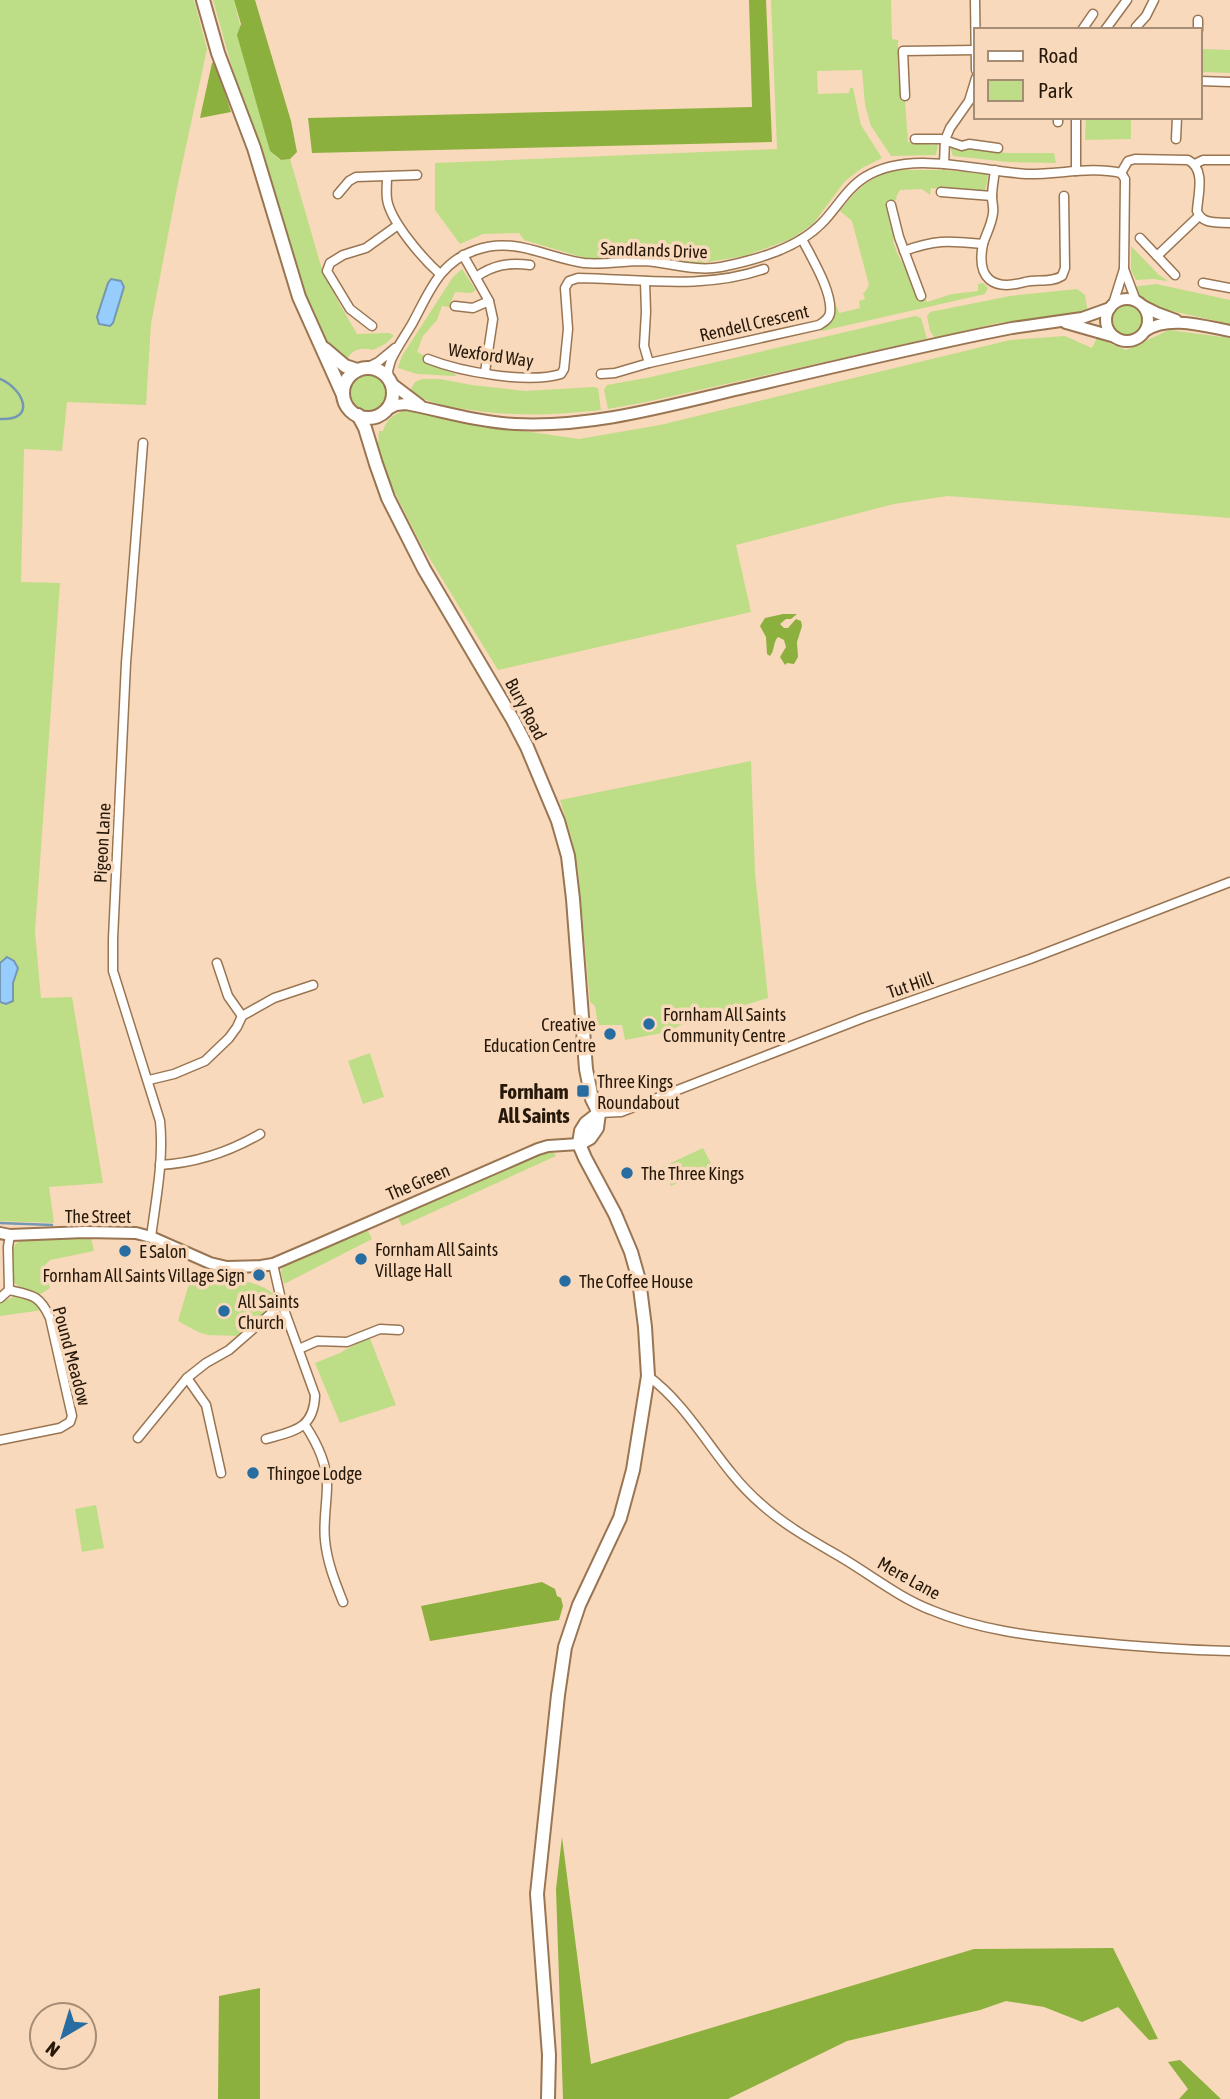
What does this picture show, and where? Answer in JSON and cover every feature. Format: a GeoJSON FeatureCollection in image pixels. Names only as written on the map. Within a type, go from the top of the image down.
{"type":"FeatureCollection","features":[{"type":"Feature","properties":{"kind":"main road"},"geometry":{"type":"LineString","coordinates":[[203,0],[218,52],[254,148],[299,297],[348,407],[358,415],[374,417],[397,405],[423,406],[456,415],[515,424],[606,418],[982,334],[1082,318],[1120,300],[1128,299],[1189,324],[1230,331]]}},
{"type":"Feature","properties":{"kind":"main road"},"geometry":{"type":"LineString","coordinates":[[1139,303],[1148,320],[1145,331]]}},
{"type":"Feature","properties":{"kind":"main road"},"geometry":{"type":"LineString","coordinates":[[1112,306],[1106,319],[1107,325],[1118,338]]}},
{"type":"Feature","properties":{"kind":"main road"},"geometry":{"type":"LineString","coordinates":[[1060,322],[1130,340],[1136,339],[1150,327],[1189,324]]}},
{"type":"Feature","properties":{"kind":"main road"},"geometry":{"type":"LineString","coordinates":[[322,347],[345,366],[375,369],[423,406]]}},
{"type":"Feature","properties":{"kind":"main road"},"geometry":{"type":"LineString","coordinates":[[343,395],[346,380],[362,369]]}},
{"type":"Feature","properties":{"kind":"main road"},"geometry":{"type":"LineString","coordinates":[[384,411],[393,396],[390,381]]}},
{"type":"Feature","properties":{"kind":"main road","name":"Bury Road"},"geometry":{"type":"LineString","coordinates":[[374,456],[376,427],[384,411]]}},
{"type":"Feature","properties":{"kind":"main road","name":"Bury Road"},"geometry":{"type":"LineString","coordinates":[[358,415],[365,428],[388,498],[424,569],[513,720],[533,759],[554,812],[568,856],[586,1069],[592,1099],[599,1114]]}},
{"type":"Feature","properties":{"kind":"main road"},"geometry":{"type":"LineString","coordinates":[[548,2099],[549,2055],[537,1894],[558,1695],[565,1647],[579,1605],[620,1518],[633,1470],[648,1377],[639,1280],[631,1252],[579,1144],[590,1138],[597,1128],[599,1114]]}},
{"type":"Feature","properties":{"kind":"main road","name":"The Green"},"geometry":{"type":"LineString","coordinates":[[273,1264],[538,1149],[579,1144]]}},
{"type":"Feature","properties":{"kind":"main road","name":"The Street"},"geometry":{"type":"LineString","coordinates":[[5,1234],[117,1231],[136,1233],[210,1263],[246,1268],[273,1264]]}},
{"type":"Feature","properties":{"kind":"street"},"geometry":{"type":"LineString","coordinates":[[975,0],[976,28]]}},
{"type":"Feature","properties":{"kind":"street"},"geometry":{"type":"LineString","coordinates":[[1106,28],[1127,0]]}},
{"type":"Feature","properties":{"kind":"street"},"geometry":{"type":"LineString","coordinates":[[1136,27],[1146,16],[1154,0]]}},
{"type":"Feature","properties":{"kind":"street"},"geometry":{"type":"LineString","coordinates":[[1083,28],[1093,14]]}},
{"type":"Feature","properties":{"kind":"street"},"geometry":{"type":"LineString","coordinates":[[905,96],[902,51],[922,46],[974,50]]}},
{"type":"Feature","properties":{"kind":"street"},"geometry":{"type":"LineString","coordinates":[[1202,80],[1230,82]]}},
{"type":"Feature","properties":{"kind":"street"},"geometry":{"type":"LineString","coordinates":[[944,164],[950,128],[969,101],[974,85]]}},
{"type":"Feature","properties":{"kind":"street"},"geometry":{"type":"LineString","coordinates":[[1076,119],[1076,171]]}},
{"type":"Feature","properties":{"kind":"street"},"geometry":{"type":"LineString","coordinates":[[1176,139],[1177,119]]}},
{"type":"Feature","properties":{"kind":"street"},"geometry":{"type":"LineString","coordinates":[[915,139],[946,140],[962,146],[969,144],[998,148]]}},
{"type":"Feature","properties":{"kind":"street"},"geometry":{"type":"LineString","coordinates":[[1112,306],[1124,269],[1125,179],[1121,173],[1128,161],[1188,160],[1195,164],[1199,173],[1199,216],[1208,222],[1230,223]]}},
{"type":"Feature","properties":{"kind":"street"},"geometry":{"type":"LineString","coordinates":[[1195,164],[1203,160],[1230,160]]}},
{"type":"Feature","properties":{"kind":"street","name":"Sandlands Drive"},"geometry":{"type":"LineString","coordinates":[[390,381],[388,372],[391,360],[432,285],[452,261],[488,246],[522,247],[583,263],[642,261],[697,269],[719,267],[773,252],[802,239],[820,225],[862,178],[895,165],[944,164],[1028,174],[1076,171],[1121,173]]}},
{"type":"Feature","properties":{"kind":"street"},"geometry":{"type":"LineString","coordinates":[[995,170],[993,212],[984,244],[984,273],[993,283],[1022,283],[1035,279],[1048,281],[1062,276],[1065,268],[1064,196]]}},
{"type":"Feature","properties":{"kind":"street"},"geometry":{"type":"LineString","coordinates":[[338,194],[349,180],[356,177],[417,174]]}},
{"type":"Feature","properties":{"kind":"street"},"geometry":{"type":"LineString","coordinates":[[387,177],[387,199],[398,225],[419,254],[440,274]]}},
{"type":"Feature","properties":{"kind":"street"},"geometry":{"type":"LineString","coordinates":[[941,192],[992,196]]}},
{"type":"Feature","properties":{"kind":"street"},"geometry":{"type":"LineString","coordinates":[[891,205],[921,296]]}},
{"type":"Feature","properties":{"kind":"street"},"geometry":{"type":"LineString","coordinates":[[1157,257],[1199,216]]}},
{"type":"Feature","properties":{"kind":"street"},"geometry":{"type":"LineString","coordinates":[[372,326],[350,309],[327,271],[330,263],[343,255],[366,248],[398,225]]}},
{"type":"Feature","properties":{"kind":"street","name":"Rendell Crescent"},"geometry":{"type":"LineString","coordinates":[[601,374],[819,325],[827,320],[830,312],[826,290],[802,239]]}},
{"type":"Feature","properties":{"kind":"street"},"geometry":{"type":"LineString","coordinates":[[1140,239],[1175,275]]}},
{"type":"Feature","properties":{"kind":"street"},"geometry":{"type":"LineString","coordinates":[[904,251],[928,242],[984,244]]}},
{"type":"Feature","properties":{"kind":"street"},"geometry":{"type":"LineString","coordinates":[[463,255],[489,301],[493,319],[485,372]]}},
{"type":"Feature","properties":{"kind":"street"},"geometry":{"type":"LineString","coordinates":[[476,276],[499,265],[530,265]]}},
{"type":"Feature","properties":{"kind":"street","name":"Wexford Way"},"geometry":{"type":"LineString","coordinates":[[428,359],[442,365],[485,372],[548,378],[561,374],[564,369],[568,329],[565,288],[569,281],[578,278],[713,284],[764,269]]}},
{"type":"Feature","properties":{"kind":"street"},"geometry":{"type":"LineString","coordinates":[[1124,269],[1139,303]]}},
{"type":"Feature","properties":{"kind":"street"},"geometry":{"type":"LineString","coordinates":[[645,281],[644,346],[649,363]]}},
{"type":"Feature","properties":{"kind":"street"},"geometry":{"type":"LineString","coordinates":[[1203,283],[1230,288]]}},
{"type":"Feature","properties":{"kind":"street"},"geometry":{"type":"LineString","coordinates":[[455,306],[473,307],[489,301]]}},
{"type":"Feature","properties":{"kind":"street","name":"Sandlands Drive"},"geometry":{"type":"LineString","coordinates":[[362,369],[378,362],[399,344]]}},
{"type":"Feature","properties":{"kind":"street","name":"Pigeon Lane"},"geometry":{"type":"LineString","coordinates":[[143,443],[126,663],[113,971],[160,1121],[162,1137],[151,1237]]}},
{"type":"Feature","properties":{"kind":"street","name":"Tut Hill"},"geometry":{"type":"LineString","coordinates":[[599,1114],[621,1112],[853,1021],[958,985],[1230,882]]}},
{"type":"Feature","properties":{"kind":"street"},"geometry":{"type":"LineString","coordinates":[[217,963],[228,996],[242,1016]]}},
{"type":"Feature","properties":{"kind":"street"},"geometry":{"type":"LineString","coordinates":[[149,1080],[174,1074],[205,1061],[229,1038],[242,1016],[274,998],[313,985]]}},
{"type":"Feature","properties":{"kind":"street"},"geometry":{"type":"LineString","coordinates":[[159,1165],[185,1164],[204,1156],[222,1153],[260,1134]]}},
{"type":"Feature","properties":{"kind":"street"},"geometry":{"type":"LineString","coordinates":[[0,1298],[9,1290],[5,1234]]}},
{"type":"Feature","properties":{"kind":"street"},"geometry":{"type":"LineString","coordinates":[[266,1439],[305,1425],[314,1407],[315,1395],[282,1304],[273,1264]]}},
{"type":"Feature","properties":{"kind":"street","name":"Pound Meadow"},"geometry":{"type":"LineString","coordinates":[[0,1440],[60,1428],[70,1422],[72,1416],[45,1307],[32,1295],[9,1290]]}},
{"type":"Feature","properties":{"kind":"street"},"geometry":{"type":"LineString","coordinates":[[138,1438],[187,1378],[250,1334],[282,1304]]}},
{"type":"Feature","properties":{"kind":"street"},"geometry":{"type":"LineString","coordinates":[[299,1349],[317,1341],[347,1342],[380,1329],[399,1330]]}},
{"type":"Feature","properties":{"kind":"street","name":"Mere Lane"},"geometry":{"type":"LineString","coordinates":[[648,1377],[673,1399],[728,1472],[759,1503],[788,1526],[922,1606],[958,1619],[1025,1635],[1113,1644],[1230,1650]]}},
{"type":"Feature","properties":{"kind":"street"},"geometry":{"type":"LineString","coordinates":[[187,1378],[206,1405],[221,1472]]}},
{"type":"Feature","properties":{"kind":"street"},"geometry":{"type":"LineString","coordinates":[[305,1425],[323,1459],[327,1482],[325,1539],[330,1569],[343,1602]]}},
{"type":"Feature","properties":{"kind":"green space"},"geometry":{"type":"Polygon","coordinates":[[[0,0],[194,0],[207,49],[151,324],[146,405],[67,402],[62,451],[24,449],[21,582],[60,583],[35,932],[41,998],[72,997],[103,1183],[49,1187],[54,1223],[0,1221],[0,0]]]}},
{"type":"Feature","properties":{"kind":"green space"},"geometry":{"type":"Polygon","coordinates":[[[213,0],[234,0],[270,151],[280,160],[290,159],[321,266],[339,303],[357,334],[390,333],[394,336],[373,350],[357,350],[346,361],[324,338],[312,317],[213,0]]]}},
{"type":"Feature","properties":{"kind":"green space"},"geometry":{"type":"Polygon","coordinates":[[[234,0],[255,0],[291,121],[297,152],[290,159],[281,160],[270,151],[237,35],[241,24],[234,0]]]}},
{"type":"Feature","properties":{"kind":"green space"},"geometry":{"type":"Polygon","coordinates":[[[749,0],[766,0],[772,142],[312,153],[308,118],[752,107],[749,0]]]}},
{"type":"Feature","properties":{"kind":"green space"},"geometry":{"type":"Polygon","coordinates":[[[771,0],[891,0],[892,39],[898,40],[898,75],[902,101],[905,101],[908,142],[933,145],[938,143],[936,155],[891,156],[871,126],[865,105],[862,70],[817,71],[818,94],[849,93],[850,88],[853,88],[861,125],[882,158],[845,181],[813,224],[791,239],[745,256],[695,264],[683,262],[677,256],[650,251],[648,244],[636,243],[633,251],[610,252],[606,258],[585,258],[524,240],[519,233],[483,234],[460,244],[435,210],[435,163],[777,149],[771,0]]]}},
{"type":"Feature","properties":{"kind":"green space"},"geometry":{"type":"Polygon","coordinates":[[[1202,49],[1230,50],[1230,73],[1202,74],[1202,49]]]}},
{"type":"Feature","properties":{"kind":"green space"},"geometry":{"type":"Polygon","coordinates":[[[215,62],[231,112],[200,118],[212,63],[215,62]]]}},
{"type":"Feature","properties":{"kind":"green space"},"geometry":{"type":"Polygon","coordinates":[[[1086,119],[1131,119],[1131,139],[1085,140],[1086,119]]]}},
{"type":"Feature","properties":{"kind":"green space"},"geometry":{"type":"Polygon","coordinates":[[[951,144],[1006,153],[1054,153],[1056,163],[1008,162],[953,156],[951,144]]]}},
{"type":"Feature","properties":{"kind":"green space"},"geometry":{"type":"Polygon","coordinates":[[[895,170],[945,170],[986,174],[988,177],[985,191],[931,188],[930,195],[922,189],[900,190],[896,200],[886,202],[895,247],[913,282],[918,299],[925,297],[927,302],[952,294],[978,291],[978,284],[983,283],[988,288],[985,294],[822,331],[831,320],[834,307],[837,307],[839,313],[860,308],[859,301],[865,299],[863,293],[869,285],[852,221],[840,211],[864,185],[895,170]]]}},
{"type":"Feature","properties":{"kind":"green space"},"geometry":{"type":"Polygon","coordinates":[[[1131,246],[1167,281],[1136,280],[1131,270],[1131,246]]]}},
{"type":"Feature","properties":{"kind":"green space"},"geometry":{"type":"Polygon","coordinates":[[[462,269],[476,290],[471,293],[455,292],[449,307],[442,306],[437,320],[423,336],[417,352],[427,357],[424,363],[456,374],[455,376],[417,374],[398,368],[402,356],[453,277],[462,269]]]}},
{"type":"Feature","properties":{"kind":"green space"},"geometry":{"type":"Polygon","coordinates":[[[1156,284],[1230,300],[1230,324],[1154,307],[1141,298],[1133,287],[1156,284]]]}},
{"type":"Feature","properties":{"kind":"green space"},"geometry":{"type":"Polygon","coordinates":[[[1077,289],[1085,295],[1088,314],[998,323],[935,338],[930,331],[927,316],[930,312],[1010,296],[1077,289]]]}},
{"type":"Feature","properties":{"kind":"green space"},"geometry":{"type":"Polygon","coordinates":[[[1127,305],[1138,309],[1142,320],[1138,331],[1127,335],[1116,331],[1112,320],[1116,309],[1127,305]]]}},
{"type":"Feature","properties":{"kind":"green space"},"geometry":{"type":"Polygon","coordinates":[[[915,316],[921,318],[927,339],[608,409],[604,390],[607,385],[915,316]]]}},
{"type":"Feature","properties":{"kind":"green space"},"geometry":{"type":"Polygon","coordinates":[[[1169,330],[1230,338],[1230,518],[948,496],[894,504],[736,545],[751,612],[498,670],[422,546],[393,489],[390,489],[378,444],[379,431],[383,431],[387,422],[401,412],[402,408],[482,425],[579,439],[660,425],[1010,340],[1065,336],[1092,348],[1097,338],[1126,350],[1169,330]]]}},
{"type":"Feature","properties":{"kind":"green space"},"geometry":{"type":"Polygon","coordinates":[[[368,375],[381,380],[386,393],[381,406],[368,411],[355,406],[350,393],[355,380],[368,375]]]}},
{"type":"Feature","properties":{"kind":"green space"},"geometry":{"type":"Polygon","coordinates":[[[422,379],[525,391],[593,387],[598,388],[601,410],[521,414],[454,407],[431,402],[409,392],[415,382],[422,379]]]}},
{"type":"Feature","properties":{"kind":"green space"},"geometry":{"type":"Polygon","coordinates":[[[797,614],[780,624],[784,628],[788,628],[796,619],[801,621],[797,642],[798,657],[794,664],[785,665],[780,657],[786,647],[784,640],[778,637],[772,654],[767,654],[766,637],[760,626],[765,618],[797,614]]]}},
{"type":"Feature","properties":{"kind":"green space"},"geometry":{"type":"Polygon","coordinates":[[[751,761],[755,873],[768,998],[683,1024],[667,1032],[625,1040],[622,1025],[598,1025],[595,1006],[590,1002],[578,869],[560,800],[751,761]]]}},
{"type":"Feature","properties":{"kind":"green space"},"geometry":{"type":"Polygon","coordinates":[[[370,1053],[384,1097],[363,1104],[348,1061],[370,1053]]]}},
{"type":"Feature","properties":{"kind":"green space"},"geometry":{"type":"Polygon","coordinates":[[[703,1148],[713,1167],[671,1186],[662,1167],[703,1148]]]}},
{"type":"Feature","properties":{"kind":"green space"},"geometry":{"type":"Polygon","coordinates":[[[546,1151],[553,1152],[556,1156],[402,1226],[397,1215],[546,1151]]]}},
{"type":"Feature","properties":{"kind":"green space"},"geometry":{"type":"Polygon","coordinates":[[[366,1227],[372,1239],[284,1284],[281,1273],[283,1265],[366,1227]]]}},
{"type":"Feature","properties":{"kind":"green space"},"geometry":{"type":"Polygon","coordinates":[[[70,1233],[71,1239],[91,1238],[94,1251],[50,1260],[44,1266],[50,1288],[39,1295],[21,1289],[12,1280],[11,1249],[20,1240],[70,1233]]]}},
{"type":"Feature","properties":{"kind":"green space"},"geometry":{"type":"Polygon","coordinates":[[[193,1270],[261,1286],[276,1297],[251,1329],[240,1336],[198,1332],[178,1321],[193,1270]]]}},
{"type":"Feature","properties":{"kind":"green space"},"geometry":{"type":"Polygon","coordinates":[[[19,1295],[35,1299],[43,1310],[0,1316],[0,1302],[19,1295]]]}},
{"type":"Feature","properties":{"kind":"green space"},"geometry":{"type":"Polygon","coordinates":[[[369,1336],[396,1405],[340,1423],[315,1363],[340,1353],[369,1336]]]}},
{"type":"Feature","properties":{"kind":"green space"},"geometry":{"type":"Polygon","coordinates":[[[96,1505],[104,1548],[82,1552],[75,1509],[96,1505]]]}},
{"type":"Feature","properties":{"kind":"green space"},"geometry":{"type":"Polygon","coordinates":[[[542,1582],[555,1589],[557,1596],[561,1598],[563,1606],[559,1620],[430,1641],[421,1606],[542,1582]]]}},
{"type":"Feature","properties":{"kind":"green space"},"geometry":{"type":"Polygon","coordinates":[[[562,1837],[591,2064],[974,1949],[1113,1948],[1158,2039],[1149,2040],[1118,2007],[1082,2022],[1044,2007],[1006,2001],[980,2010],[847,2041],[728,2099],[563,2099],[556,1889],[562,1837]]]}},
{"type":"Feature","properties":{"kind":"green space"},"geometry":{"type":"Polygon","coordinates":[[[260,1988],[260,2099],[218,2099],[219,1996],[260,1988]]]}},
{"type":"Feature","properties":{"kind":"green space"},"geometry":{"type":"Polygon","coordinates":[[[1180,2060],[1221,2099],[1179,2099],[1188,2089],[1168,2062],[1180,2060]]]}},
{"type":"Feature","properties":{"kind":"water"},"geometry":{"type":"Polygon","coordinates":[[[111,279],[121,281],[124,287],[110,326],[99,324],[97,317],[111,279]]]}},
{"type":"Feature","properties":{"kind":"water"},"geometry":{"type":"Polygon","coordinates":[[[7,957],[14,961],[18,968],[13,983],[13,1001],[6,1004],[0,1002],[0,963],[7,957]]]}},
{"type":"Feature","properties":{"kind":"waterway"},"geometry":{"type":"LineString","coordinates":[[0,379],[15,390],[23,404],[19,415],[0,419]]}},
{"type":"Feature","properties":{"kind":"waterway"},"geometry":{"type":"LineString","coordinates":[[0,1223],[52,1225]]}},
{"type":"Feature","properties":{"kind":"place","name":"Fornham All Saints Community Centre"},"geometry":{"type":"Point","coordinates":[649,1024]}},
{"type":"Feature","properties":{"kind":"place","name":"Creative Education Centre"},"geometry":{"type":"Point","coordinates":[610,1034]}},
{"type":"Feature","properties":{"kind":"place","name":"Three Kings Roundabout"},"geometry":{"type":"Point","coordinates":[583,1091]}},
{"type":"Feature","properties":{"kind":"place","name":"The Three Kings"},"geometry":{"type":"Point","coordinates":[627,1173]}},
{"type":"Feature","properties":{"kind":"place","name":"E Salon"},"geometry":{"type":"Point","coordinates":[125,1251]}},
{"type":"Feature","properties":{"kind":"place","name":"Fornham All Saints Village Hall"},"geometry":{"type":"Point","coordinates":[361,1259]}},
{"type":"Feature","properties":{"kind":"place","name":"Fornham All Saints Village Sign"},"geometry":{"type":"Point","coordinates":[259,1275]}},
{"type":"Feature","properties":{"kind":"place","name":"The Coffee House"},"geometry":{"type":"Point","coordinates":[565,1281]}},
{"type":"Feature","properties":{"kind":"place","name":"All Saints Church"},"geometry":{"type":"Point","coordinates":[224,1311]}},
{"type":"Feature","properties":{"kind":"place","name":"Thingoe Lodge"},"geometry":{"type":"Point","coordinates":[253,1473]}},
{"type":"Feature","properties":{"kind":"district","name":"Fornham All Saints"},"geometry":{"type":"Point","coordinates":[534,1103]}}]}
